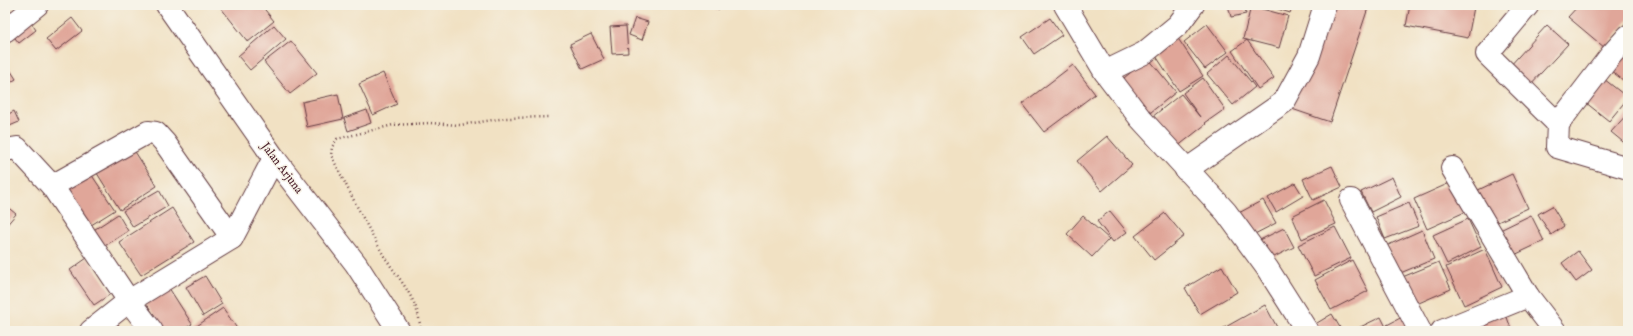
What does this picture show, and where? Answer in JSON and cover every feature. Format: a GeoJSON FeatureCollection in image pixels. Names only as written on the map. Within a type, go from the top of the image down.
{"type":"FeatureCollection","features":[{"type":"Feature","properties":{"kind":"street"},"geometry":{"type":"LineString","coordinates":[[5,30],[38,5]]}},
{"type":"Feature","properties":{"kind":"street","name":"Jalan Arjuna"},"geometry":{"type":"LineString","coordinates":[[167,5],[274,158],[356,264],[399,331]]}},
{"type":"Feature","properties":{"kind":"street"},"geometry":{"type":"LineString","coordinates":[[1065,5],[1105,72],[1140,118],[1226,212],[1268,268],[1307,331]]}},
{"type":"Feature","properties":{"kind":"street"},"geometry":{"type":"LineString","coordinates":[[1105,72],[1144,53],[1178,25],[1193,5]]}},
{"type":"Feature","properties":{"kind":"street"},"geometry":{"type":"LineString","coordinates":[[1186,170],[1284,102],[1309,56],[1325,5]]}},
{"type":"Feature","properties":{"kind":"street"},"geometry":{"type":"LineString","coordinates":[[1528,5],[1487,54],[1558,124]]}},
{"type":"Feature","properties":{"kind":"street"},"geometry":{"type":"LineString","coordinates":[[1628,36],[1611,55],[1558,124],[1557,147],[1628,168]]}},
{"type":"Feature","properties":{"kind":"street"},"geometry":{"type":"LineString","coordinates":[[52,186],[148,132],[156,133],[165,142],[232,238]]}},
{"type":"Feature","properties":{"kind":"street"},"geometry":{"type":"LineString","coordinates":[[5,150],[17,148],[52,186],[129,301],[152,331]]}},
{"type":"Feature","properties":{"kind":"street"},"geometry":{"type":"LineString","coordinates":[[91,331],[129,301],[232,238],[274,158]]}},
{"type":"Feature","properties":{"kind":"street"},"geometry":{"type":"LineString","coordinates":[[1452,168],[1528,296],[1555,331]]}},
{"type":"Feature","properties":{"kind":"street"},"geometry":{"type":"LineString","coordinates":[[1351,200],[1420,331]]}},
{"type":"Feature","properties":{"kind":"street"},"geometry":{"type":"LineString","coordinates":[[1442,331],[1528,296]]}},
{"type":"Feature","properties":{"kind":"path"},"geometry":{"type":"LineString","coordinates":[[421,331],[420,316],[415,304],[385,257],[355,205],[330,155],[332,147],[337,140],[393,126],[430,123],[460,125],[506,118],[550,118]]}},
{"type":"Feature","properties":{"kind":"building"},"geometry":{"type":"Polygon","coordinates":[[[225,5],[261,5],[274,21],[248,42],[221,8],[225,5]]]}},
{"type":"Feature","properties":{"kind":"building"},"geometry":{"type":"Polygon","coordinates":[[[710,5],[721,5],[718,10],[710,5]]]}},
{"type":"Feature","properties":{"kind":"building"},"geometry":{"type":"Polygon","coordinates":[[[1228,5],[1244,5],[1246,14],[1231,17],[1228,5]]]}},
{"type":"Feature","properties":{"kind":"building"},"geometry":{"type":"Polygon","coordinates":[[[1266,5],[1293,5],[1290,13],[1266,5]]]}},
{"type":"Feature","properties":{"kind":"building"},"geometry":{"type":"Polygon","coordinates":[[[1327,5],[1360,5],[1368,8],[1330,122],[1292,109],[1327,5]]]}},
{"type":"Feature","properties":{"kind":"building"},"geometry":{"type":"Polygon","coordinates":[[[1410,5],[1474,7],[1468,38],[1406,26],[1410,5]]]}},
{"type":"Feature","properties":{"kind":"building"},"geometry":{"type":"Polygon","coordinates":[[[1579,5],[1622,5],[1628,10],[1628,20],[1605,48],[1568,17],[1579,5]]]}},
{"type":"Feature","properties":{"kind":"building"},"geometry":{"type":"Polygon","coordinates":[[[1251,6],[1288,16],[1279,48],[1243,39],[1251,6]]]}},
{"type":"Feature","properties":{"kind":"building"},"geometry":{"type":"Polygon","coordinates":[[[72,18],[82,31],[56,51],[46,39],[72,18]]]}},
{"type":"Feature","properties":{"kind":"building"},"geometry":{"type":"Polygon","coordinates":[[[635,18],[648,22],[642,40],[629,35],[635,18]]]}},
{"type":"Feature","properties":{"kind":"building"},"geometry":{"type":"Polygon","coordinates":[[[1050,18],[1062,35],[1034,54],[1022,37],[1050,18]]]}},
{"type":"Feature","properties":{"kind":"building"},"geometry":{"type":"Polygon","coordinates":[[[29,20],[36,30],[19,43],[11,33],[29,20]]]}},
{"type":"Feature","properties":{"kind":"building"},"geometry":{"type":"Polygon","coordinates":[[[1207,24],[1228,52],[1205,69],[1184,42],[1207,24]]]}},
{"type":"Feature","properties":{"kind":"building"},"geometry":{"type":"Polygon","coordinates":[[[274,25],[286,39],[250,70],[238,56],[274,25]]]}},
{"type":"Feature","properties":{"kind":"building"},"geometry":{"type":"Polygon","coordinates":[[[1547,25],[1568,44],[1529,86],[1509,67],[1547,25]]]}},
{"type":"Feature","properties":{"kind":"building"},"geometry":{"type":"Polygon","coordinates":[[[626,26],[628,53],[612,54],[610,27],[626,26]]]}},
{"type":"Feature","properties":{"kind":"building"},"geometry":{"type":"Polygon","coordinates":[[[591,34],[604,59],[582,69],[570,44],[591,34]]]}},
{"type":"Feature","properties":{"kind":"building"},"geometry":{"type":"Polygon","coordinates":[[[1177,37],[1203,76],[1179,91],[1154,53],[1177,37]]]}},
{"type":"Feature","properties":{"kind":"building"},"geometry":{"type":"Polygon","coordinates":[[[1247,40],[1274,78],[1258,89],[1232,51],[1247,40]]]}},
{"type":"Feature","properties":{"kind":"building"},"geometry":{"type":"Polygon","coordinates":[[[291,41],[317,73],[290,94],[264,62],[291,41]]]}},
{"type":"Feature","properties":{"kind":"building"},"geometry":{"type":"Polygon","coordinates":[[[1628,48],[1628,84],[1610,70],[1628,48]]]}},
{"type":"Feature","properties":{"kind":"building"},"geometry":{"type":"Polygon","coordinates":[[[1229,55],[1255,87],[1233,105],[1207,74],[1229,55]]]}},
{"type":"Feature","properties":{"kind":"building"},"geometry":{"type":"Polygon","coordinates":[[[1148,58],[1176,92],[1146,116],[1118,83],[1148,58]]]}},
{"type":"Feature","properties":{"kind":"building"},"geometry":{"type":"Polygon","coordinates":[[[5,62],[16,79],[5,86],[5,62]]]}},
{"type":"Feature","properties":{"kind":"building"},"geometry":{"type":"Polygon","coordinates":[[[1073,65],[1095,94],[1044,132],[1022,104],[1073,65]]]}},
{"type":"Feature","properties":{"kind":"building"},"geometry":{"type":"Polygon","coordinates":[[[383,73],[397,104],[373,115],[359,84],[383,73]]]}},
{"type":"Feature","properties":{"kind":"building"},"geometry":{"type":"Polygon","coordinates":[[[1203,78],[1225,109],[1205,123],[1206,124],[1172,151],[1147,121],[1181,94],[1200,117],[1183,93],[1203,78]]]}},
{"type":"Feature","properties":{"kind":"building"},"geometry":{"type":"Polygon","coordinates":[[[1604,79],[1628,98],[1609,121],[1585,102],[1604,79]]]}},
{"type":"Feature","properties":{"kind":"building"},"geometry":{"type":"Polygon","coordinates":[[[338,94],[343,119],[307,127],[302,102],[338,94]]]}},
{"type":"Feature","properties":{"kind":"building"},"geometry":{"type":"Polygon","coordinates":[[[367,110],[371,123],[348,131],[344,118],[367,110]]]}},
{"type":"Feature","properties":{"kind":"building"},"geometry":{"type":"Polygon","coordinates":[[[14,111],[19,122],[5,128],[5,116],[14,111]]]}},
{"type":"Feature","properties":{"kind":"building"},"geometry":{"type":"Polygon","coordinates":[[[1628,113],[1628,146],[1611,132],[1628,113]]]}},
{"type":"Feature","properties":{"kind":"building"},"geometry":{"type":"Polygon","coordinates":[[[1107,136],[1132,165],[1102,191],[1077,161],[1107,136]]]}},
{"type":"Feature","properties":{"kind":"building"},"geometry":{"type":"Polygon","coordinates":[[[132,147],[157,186],[120,210],[95,170],[132,147]]]}},
{"type":"Feature","properties":{"kind":"building"},"geometry":{"type":"Polygon","coordinates":[[[1332,166],[1342,187],[1313,200],[1303,179],[1332,166]]]}},
{"type":"Feature","properties":{"kind":"building"},"geometry":{"type":"Polygon","coordinates":[[[91,174],[115,210],[88,227],[65,190],[91,174]]]}},
{"type":"Feature","properties":{"kind":"building"},"geometry":{"type":"Polygon","coordinates":[[[1512,174],[1528,208],[1491,225],[1476,191],[1512,174]]]}},
{"type":"Feature","properties":{"kind":"building"},"geometry":{"type":"Polygon","coordinates":[[[1392,177],[1401,197],[1371,212],[1361,192],[1392,177]]]}},
{"type":"Feature","properties":{"kind":"building"},"geometry":{"type":"Polygon","coordinates":[[[1452,182],[1465,212],[1427,229],[1414,199],[1452,182]]]}},
{"type":"Feature","properties":{"kind":"building"},"geometry":{"type":"Polygon","coordinates":[[[1295,183],[1303,196],[1276,212],[1268,198],[1295,183]]]}},
{"type":"Feature","properties":{"kind":"building"},"geometry":{"type":"Polygon","coordinates":[[[159,190],[168,206],[133,227],[123,211],[159,190]]]}},
{"type":"Feature","properties":{"kind":"building"},"geometry":{"type":"Polygon","coordinates":[[[1263,200],[1276,223],[1247,238],[1235,215],[1263,200]]]}},
{"type":"Feature","properties":{"kind":"building"},"geometry":{"type":"Polygon","coordinates":[[[1324,200],[1336,224],[1302,239],[1292,216],[1324,200]]]}},
{"type":"Feature","properties":{"kind":"building"},"geometry":{"type":"Polygon","coordinates":[[[1409,203],[1419,226],[1385,239],[1376,217],[1409,203]]]}},
{"type":"Feature","properties":{"kind":"building"},"geometry":{"type":"Polygon","coordinates":[[[5,205],[16,214],[5,227],[5,205]]]}},
{"type":"Feature","properties":{"kind":"building"},"geometry":{"type":"Polygon","coordinates":[[[1552,206],[1564,226],[1551,235],[1538,214],[1552,206]]]}},
{"type":"Feature","properties":{"kind":"building"},"geometry":{"type":"Polygon","coordinates":[[[172,208],[194,242],[141,275],[119,242],[172,208]]]}},
{"type":"Feature","properties":{"kind":"building"},"geometry":{"type":"Polygon","coordinates":[[[1110,211],[1127,232],[1113,242],[1097,221],[1110,211]]]}},
{"type":"Feature","properties":{"kind":"building"},"geometry":{"type":"Polygon","coordinates":[[[1165,213],[1184,236],[1154,260],[1135,236],[1165,213]]]}},
{"type":"Feature","properties":{"kind":"building"},"geometry":{"type":"Polygon","coordinates":[[[118,214],[128,231],[100,249],[89,233],[118,214]]]}},
{"type":"Feature","properties":{"kind":"building"},"geometry":{"type":"Polygon","coordinates":[[[1531,215],[1544,241],[1508,258],[1496,232],[1531,215]]]}},
{"type":"Feature","properties":{"kind":"building"},"geometry":{"type":"Polygon","coordinates":[[[1083,216],[1109,239],[1092,257],[1067,234],[1083,216]]]}},
{"type":"Feature","properties":{"kind":"building"},"geometry":{"type":"Polygon","coordinates":[[[1468,219],[1481,247],[1447,264],[1433,235],[1468,219]]]}},
{"type":"Feature","properties":{"kind":"building"},"geometry":{"type":"Polygon","coordinates":[[[1335,227],[1351,258],[1314,276],[1298,245],[1335,227]]]}},
{"type":"Feature","properties":{"kind":"building"},"geometry":{"type":"Polygon","coordinates":[[[1284,228],[1294,247],[1268,260],[1258,241],[1284,228]]]}},
{"type":"Feature","properties":{"kind":"building"},"geometry":{"type":"Polygon","coordinates":[[[1422,230],[1434,259],[1398,274],[1386,246],[1422,230]]]}},
{"type":"Feature","properties":{"kind":"building"},"geometry":{"type":"Polygon","coordinates":[[[1485,249],[1502,287],[1464,305],[1446,267],[1485,249]]]}},
{"type":"Feature","properties":{"kind":"building"},"geometry":{"type":"Polygon","coordinates":[[[1578,251],[1592,270],[1576,282],[1562,263],[1578,251]]]}},
{"type":"Feature","properties":{"kind":"building"},"geometry":{"type":"Polygon","coordinates":[[[87,258],[112,293],[94,305],[70,270],[87,258]]]}},
{"type":"Feature","properties":{"kind":"building"},"geometry":{"type":"Polygon","coordinates":[[[1352,260],[1368,291],[1331,310],[1315,280],[1352,260]]]}},
{"type":"Feature","properties":{"kind":"building"},"geometry":{"type":"Polygon","coordinates":[[[1439,262],[1451,289],[1412,306],[1400,278],[1439,262]]]}},
{"type":"Feature","properties":{"kind":"building"},"geometry":{"type":"Polygon","coordinates":[[[1222,266],[1237,292],[1200,314],[1185,288],[1222,266]]]}},
{"type":"Feature","properties":{"kind":"building"},"geometry":{"type":"Polygon","coordinates":[[[205,276],[222,304],[203,316],[186,287],[205,276]]]}},
{"type":"Feature","properties":{"kind":"building"},"geometry":{"type":"Polygon","coordinates":[[[169,288],[192,324],[181,331],[165,331],[146,303],[169,288]]]}},
{"type":"Feature","properties":{"kind":"building"},"geometry":{"type":"Polygon","coordinates":[[[1265,305],[1279,331],[1223,331],[1222,329],[1265,305]]]}},
{"type":"Feature","properties":{"kind":"building"},"geometry":{"type":"Polygon","coordinates":[[[223,308],[238,330],[191,330],[223,308]]]}},
{"type":"Feature","properties":{"kind":"building"},"geometry":{"type":"Polygon","coordinates":[[[1505,312],[1512,331],[1479,331],[1476,322],[1505,312]]]}},
{"type":"Feature","properties":{"kind":"building"},"geometry":{"type":"Polygon","coordinates":[[[1332,314],[1342,331],[1309,331],[1307,329],[1332,314]]]}},
{"type":"Feature","properties":{"kind":"building"},"geometry":{"type":"Polygon","coordinates":[[[1406,315],[1415,331],[1390,331],[1387,325],[1406,315]]]}},
{"type":"Feature","properties":{"kind":"building"},"geometry":{"type":"Polygon","coordinates":[[[1381,317],[1388,331],[1352,331],[1381,317]]]}},
{"type":"Feature","properties":{"kind":"building"},"geometry":{"type":"Polygon","coordinates":[[[117,323],[122,331],[104,331],[117,323]]]}}]}
